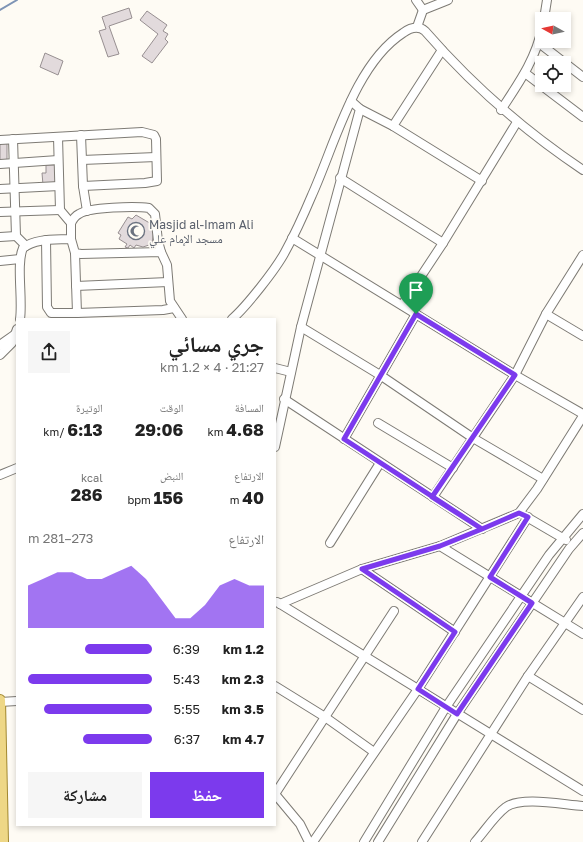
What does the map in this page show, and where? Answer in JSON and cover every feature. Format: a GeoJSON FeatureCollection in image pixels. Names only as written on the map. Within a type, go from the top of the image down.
{"type":"FeatureCollection","features":[{"type":"Feature","properties":{"kind":"main road"},"geometry":{"type":"LineString","coordinates":[[0,701],[3,842]]}},
{"type":"Feature","properties":{"kind":"street"},"geometry":{"type":"LineString","coordinates":[[416,0],[423,10]]}},
{"type":"Feature","properties":{"kind":"street"},"geometry":{"type":"LineString","coordinates":[[417,27],[423,10],[448,0]]}},
{"type":"Feature","properties":{"kind":"street"},"geometry":{"type":"LineString","coordinates":[[545,12],[547,0]]}},
{"type":"Feature","properties":{"kind":"street"},"geometry":{"type":"LineString","coordinates":[[233,318],[284,254],[313,194],[351,101],[368,70],[388,44],[406,31],[417,27],[425,30],[442,50],[501,110],[583,170]]}},
{"type":"Feature","properties":{"kind":"street"},"geometry":{"type":"LineString","coordinates":[[501,110],[525,73],[537,48]]}},
{"type":"Feature","properties":{"kind":"street"},"geometry":{"type":"LineString","coordinates":[[545,48],[583,77]]}},
{"type":"Feature","properties":{"kind":"street"},"geometry":{"type":"LineString","coordinates":[[393,126],[442,50]]}},
{"type":"Feature","properties":{"kind":"street"},"geometry":{"type":"LineString","coordinates":[[525,73],[583,117]]}},
{"type":"Feature","properties":{"kind":"street"},"geometry":{"type":"LineString","coordinates":[[351,101],[360,109],[393,126],[482,181]]}},
{"type":"Feature","properties":{"kind":"street"},"geometry":{"type":"LineString","coordinates":[[276,435],[278,412],[284,399],[319,255],[360,109]]}},
{"type":"Feature","properties":{"kind":"street"},"geometry":{"type":"LineString","coordinates":[[402,305],[482,181],[517,122]]}},
{"type":"Feature","properties":{"kind":"street"},"geometry":{"type":"LineString","coordinates":[[0,140],[81,135],[150,133],[154,135],[156,139],[157,181],[145,184],[83,186]]}},
{"type":"Feature","properties":{"kind":"street"},"geometry":{"type":"LineString","coordinates":[[81,135],[83,186],[87,211]]}},
{"type":"Feature","properties":{"kind":"street"},"geometry":{"type":"LineString","coordinates":[[58,137],[60,210],[71,223],[76,286],[76,313]]}},
{"type":"Feature","properties":{"kind":"street"},"geometry":{"type":"LineString","coordinates":[[13,139],[16,236],[26,246]]}},
{"type":"Feature","properties":{"kind":"street"},"geometry":{"type":"LineString","coordinates":[[82,160],[156,157]]}},
{"type":"Feature","properties":{"kind":"street"},"geometry":{"type":"LineString","coordinates":[[0,164],[58,160]]}},
{"type":"Feature","properties":{"kind":"street"},"geometry":{"type":"LineString","coordinates":[[340,178],[443,243]]}},
{"type":"Feature","properties":{"kind":"street"},"geometry":{"type":"LineString","coordinates":[[0,189],[59,186]]}},
{"type":"Feature","properties":{"kind":"street"},"geometry":{"type":"LineString","coordinates":[[71,223],[80,213],[87,211],[130,207],[149,208],[155,214],[158,241],[161,252],[166,260],[168,291],[174,308],[181,318]]}},
{"type":"Feature","properties":{"kind":"street"},"geometry":{"type":"LineString","coordinates":[[0,212],[60,210]]}},
{"type":"Feature","properties":{"kind":"street"},"geometry":{"type":"LineString","coordinates":[[0,237],[16,236]]}},
{"type":"Feature","properties":{"kind":"street"},"geometry":{"type":"LineString","coordinates":[[20,318],[22,294],[20,259],[23,250],[26,246],[32,243],[71,238]]}},
{"type":"Feature","properties":{"kind":"street"},"geometry":{"type":"LineString","coordinates":[[277,602],[362,569],[440,546],[519,513],[543,479],[583,415],[292,238]]}},
{"type":"Feature","properties":{"kind":"street"},"geometry":{"type":"LineString","coordinates":[[46,240],[49,312],[54,314],[163,310],[174,308]]}},
{"type":"Feature","properties":{"kind":"street"},"geometry":{"type":"LineString","coordinates":[[74,253],[87,255],[161,252]]}},
{"type":"Feature","properties":{"kind":"street"},"geometry":{"type":"LineString","coordinates":[[432,497],[515,375],[546,314],[583,255]]}},
{"type":"Feature","properties":{"kind":"street"},"geometry":{"type":"LineString","coordinates":[[0,261],[20,259]]}},
{"type":"Feature","properties":{"kind":"street"},"geometry":{"type":"LineString","coordinates":[[76,286],[168,282]]}},
{"type":"Feature","properties":{"kind":"street"},"geometry":{"type":"LineString","coordinates":[[344,439],[416,314]]}},
{"type":"Feature","properties":{"kind":"street"},"geometry":{"type":"LineString","coordinates":[[546,314],[583,336]]}},
{"type":"Feature","properties":{"kind":"street"},"geometry":{"type":"LineString","coordinates":[[301,328],[380,375],[473,438],[543,479]]}},
{"type":"Feature","properties":{"kind":"street"},"geometry":{"type":"LineString","coordinates":[[0,345],[15,339]]}},
{"type":"Feature","properties":{"kind":"street"},"geometry":{"type":"LineString","coordinates":[[0,355],[15,339]]}},
{"type":"Feature","properties":{"kind":"street"},"geometry":{"type":"LineString","coordinates":[[276,368],[290,372]]}},
{"type":"Feature","properties":{"kind":"street"},"geometry":{"type":"LineString","coordinates":[[284,399],[482,529]]}},
{"type":"Feature","properties":{"kind":"street"},"geometry":{"type":"LineString","coordinates":[[378,423],[453,468]]}},
{"type":"Feature","properties":{"kind":"street"},"geometry":{"type":"LineString","coordinates":[[330,543],[380,463]]}},
{"type":"Feature","properties":{"kind":"street"},"geometry":{"type":"LineString","coordinates":[[0,476],[16,468]]}},
{"type":"Feature","properties":{"kind":"street"},"geometry":{"type":"LineString","coordinates":[[519,513],[573,544]]}},
{"type":"Feature","properties":{"kind":"street"},"geometry":{"type":"LineString","coordinates":[[364,842],[446,707],[520,596],[563,537],[583,514]]}},
{"type":"Feature","properties":{"kind":"street"},"geometry":{"type":"LineString","coordinates":[[313,842],[418,689],[528,517]]}},
{"type":"Feature","properties":{"kind":"street"},"geometry":{"type":"LineString","coordinates":[[378,842],[457,714],[573,544],[583,533]]}},
{"type":"Feature","properties":{"kind":"street"},"geometry":{"type":"LineString","coordinates":[[440,546],[583,634]]}},
{"type":"Feature","properties":{"kind":"street"},"geometry":{"type":"LineString","coordinates":[[362,569],[455,632]]}},
{"type":"Feature","properties":{"kind":"street"},"geometry":{"type":"LineString","coordinates":[[422,842],[528,676],[583,597]]}},
{"type":"Feature","properties":{"kind":"street"},"geometry":{"type":"LineString","coordinates":[[277,602],[583,791]]}},
{"type":"Feature","properties":{"kind":"street"},"geometry":{"type":"LineString","coordinates":[[276,792],[394,611]]}},
{"type":"Feature","properties":{"kind":"street"},"geometry":{"type":"LineString","coordinates":[[528,676],[583,710]]}},
{"type":"Feature","properties":{"kind":"street"},"geometry":{"type":"LineString","coordinates":[[276,687],[325,717],[374,752]]}},
{"type":"Feature","properties":{"kind":"street"},"geometry":{"type":"LineString","coordinates":[[0,701],[16,701]]}},
{"type":"Feature","properties":{"kind":"street"},"geometry":{"type":"LineString","coordinates":[[276,795],[300,824],[309,842]]}},
{"type":"Feature","properties":{"kind":"street"},"geometry":{"type":"LineString","coordinates":[[476,842],[501,812],[513,804],[526,802],[583,806]]}},
{"type":"Feature","properties":{"kind":"building"},"geometry":{"type":"Polygon","coordinates":[[[129,8],[132,18],[109,26],[119,54],[108,57],[99,31],[106,29],[102,17],[129,8]]]}},
{"type":"Feature","properties":{"kind":"building"},"geometry":{"type":"Polygon","coordinates":[[[147,11],[167,25],[163,31],[168,34],[165,39],[168,42],[152,63],[142,56],[158,34],[140,20],[147,11]]]}},
{"type":"Feature","properties":{"kind":"building"},"geometry":{"type":"Polygon","coordinates":[[[45,53],[63,61],[58,75],[40,67],[45,53]]]}},
{"type":"Feature","properties":{"kind":"building"},"geometry":{"type":"Polygon","coordinates":[[[0,142],[7,142],[7,161],[0,161],[0,142]]]}},
{"type":"Feature","properties":{"kind":"building"},"geometry":{"type":"Polygon","coordinates":[[[46,165],[57,165],[57,185],[43,185],[42,173],[46,173],[46,165]]]}},
{"type":"Feature","properties":{"kind":"building","name":"Masjid al-Imam Ali مسجد الإمام علي"},"geometry":{"type":"Polygon","coordinates":[[[136,215],[153,225],[151,228],[154,229],[152,244],[143,247],[136,245],[134,248],[130,245],[128,248],[125,247],[127,244],[119,239],[121,235],[118,233],[128,217],[132,219],[136,215]]]}},
{"type":"Feature","properties":{"kind":"waterway"},"geometry":{"type":"LineString","coordinates":[[0,10],[17,0]]}},
{"type":"Feature","properties":{"kind":"place","name":"Masjid al-Imam Ali مسجد الإمام علي"},"geometry":{"type":"Point","coordinates":[136,231]}},
{"type":"Feature","properties":{"kind":"route"},"geometry":{"type":"LineString","coordinates":[[416,314],[344,439],[432,497],[482,529],[440,546],[362,569],[455,632],[418,689],[457,714],[532,603],[490,577],[528,517],[519,513],[482,529],[432,497],[515,375],[416,314]]}}]}
